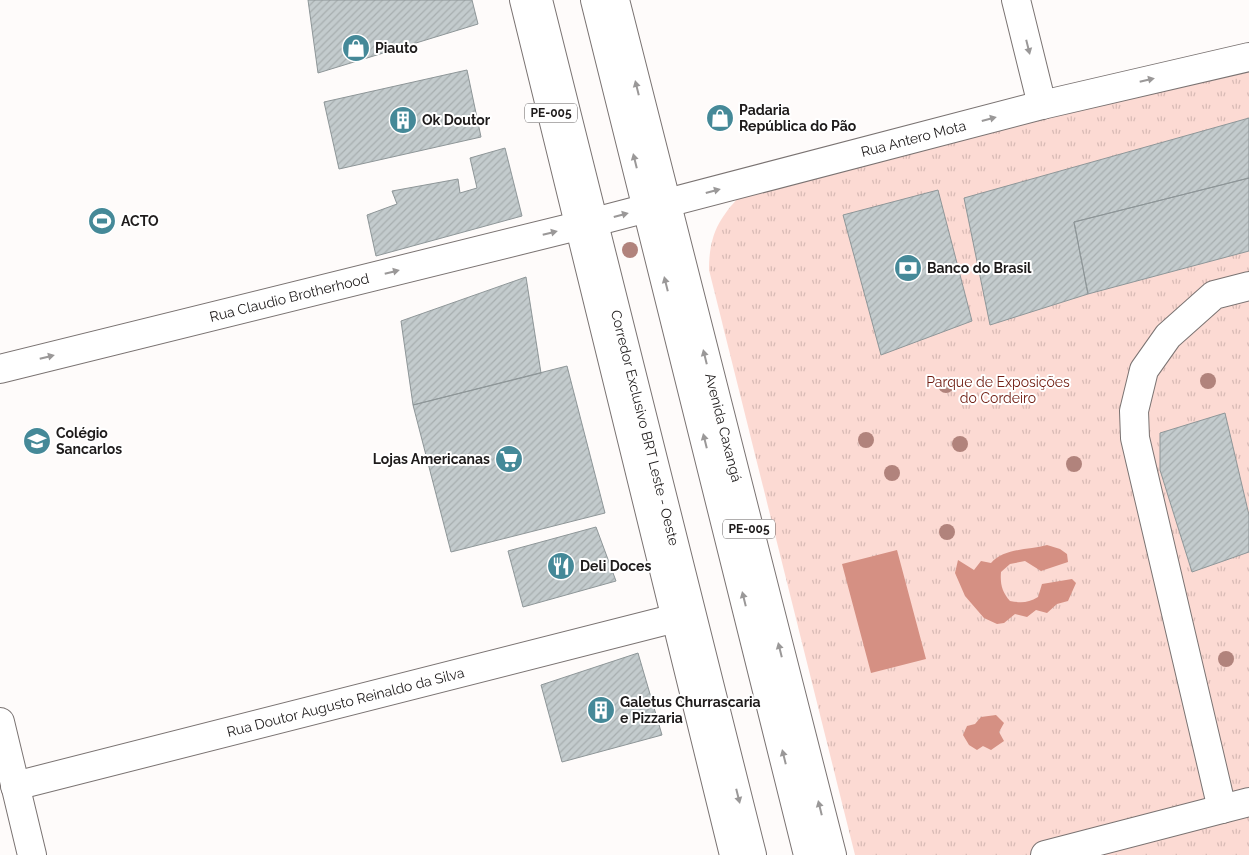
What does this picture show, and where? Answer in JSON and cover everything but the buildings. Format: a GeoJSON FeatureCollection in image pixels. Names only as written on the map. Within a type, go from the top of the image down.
{"type":"FeatureCollection","features":[{"type":"Feature","properties":{"kind":"street","name":"PE-005"},"geometry":{"type":"LineString","coordinates":[[524,0],[586,224],[676,618],[734,855]]}},
{"type":"Feature","properties":{"kind":"street","name":"Corredor Exclusivo BRT Leste - Oeste"},"geometry":{"type":"LineString","coordinates":[[538,0],[586,224],[752,855]]}},
{"type":"Feature","properties":{"kind":"street"},"geometry":{"type":"LineString","coordinates":[[596,0],[657,206],[808,855]]}},
{"type":"Feature","properties":{"kind":"street","name":"Avenida Caxangá"},"geometry":{"type":"LineString","coordinates":[[615,0],[657,206],[832,855]]}},
{"type":"Feature","properties":{"kind":"street"},"geometry":{"type":"LineString","coordinates":[[1016,0],[1042,105]]}},
{"type":"Feature","properties":{"kind":"street","name":"Rua Antero Mota"},"geometry":{"type":"LineString","coordinates":[[586,224],[1042,105],[1249,57]]}},
{"type":"Feature","properties":{"kind":"street","name":"Rua Claudio Brotherhood"},"geometry":{"type":"LineString","coordinates":[[0,369],[586,224]]}},
{"type":"Feature","properties":{"kind":"street"},"geometry":{"type":"LineString","coordinates":[[1222,809],[1135,438],[1134,411],[1144,370],[1168,336],[1214,294],[1249,286]]}},
{"type":"Feature","properties":{"kind":"street","name":"Rua Doutor Augusto Reinaldo da Silva"},"geometry":{"type":"LineString","coordinates":[[15,786],[676,618]]}},
{"type":"Feature","properties":{"kind":"street"},"geometry":{"type":"LineString","coordinates":[[0,722],[32,855]]}},
{"type":"Feature","properties":{"kind":"street"},"geometry":{"type":"LineString","coordinates":[[1045,855],[1249,802]]}},
{"type":"Feature","properties":{"kind":"green space","name":"Parque de Exposições do Cordeiro"},"geometry":{"type":"Polygon","coordinates":[[[1249,68],[1249,855],[855,855],[709,270],[709,258],[716,229],[726,212],[741,195],[1249,68]]]}},
{"type":"Feature","properties":{"kind":"shaded area"},"geometry":{"type":"Polygon","coordinates":[[[1047,545],[1060,549],[1067,554],[1068,562],[1041,571],[1025,561],[1010,564],[1001,572],[1003,591],[1010,601],[1028,601],[1038,597],[1042,584],[1072,579],[1076,583],[1068,601],[1057,604],[1047,613],[1036,610],[1027,617],[1015,614],[1004,623],[997,624],[984,618],[965,596],[955,573],[958,560],[974,570],[981,561],[991,563],[996,558],[1010,552],[1047,545]]]}},
{"type":"Feature","properties":{"kind":"shaded area"},"geometry":{"type":"Polygon","coordinates":[[[897,550],[926,659],[871,673],[842,564],[897,550]]]}},
{"type":"Feature","properties":{"kind":"shaded area"},"geometry":{"type":"Polygon","coordinates":[[[996,715],[1004,723],[999,732],[1004,741],[991,750],[983,746],[977,750],[969,745],[963,735],[967,726],[975,724],[981,717],[996,715]]]}},
{"type":"Feature","properties":{"kind":"place","name":"Piauto"},"geometry":{"type":"Point","coordinates":[356,48]}},
{"type":"Feature","properties":{"kind":"place","name":"Padaria República do Pão"},"geometry":{"type":"Point","coordinates":[720,118]}},
{"type":"Feature","properties":{"kind":"place","name":"Ok Doutor"},"geometry":{"type":"Point","coordinates":[403,120]}},
{"type":"Feature","properties":{"kind":"place","name":"ACTO"},"geometry":{"type":"Point","coordinates":[102,221]}},
{"type":"Feature","properties":{"kind":"place","name":"Banco do Brasil"},"geometry":{"type":"Point","coordinates":[908,268]}},
{"type":"Feature","properties":{"kind":"place","name":"Colégio Sancarlos"},"geometry":{"type":"Point","coordinates":[37,441]}},
{"type":"Feature","properties":{"kind":"place","name":"Lojas Americanas"},"geometry":{"type":"Point","coordinates":[509,459]}},
{"type":"Feature","properties":{"kind":"place","name":"Deli Doces"},"geometry":{"type":"Point","coordinates":[561,566]}},
{"type":"Feature","properties":{"kind":"place","name":"Galetus Churrascaria e Pizzaria"},"geometry":{"type":"Point","coordinates":[601,710]}}]}
